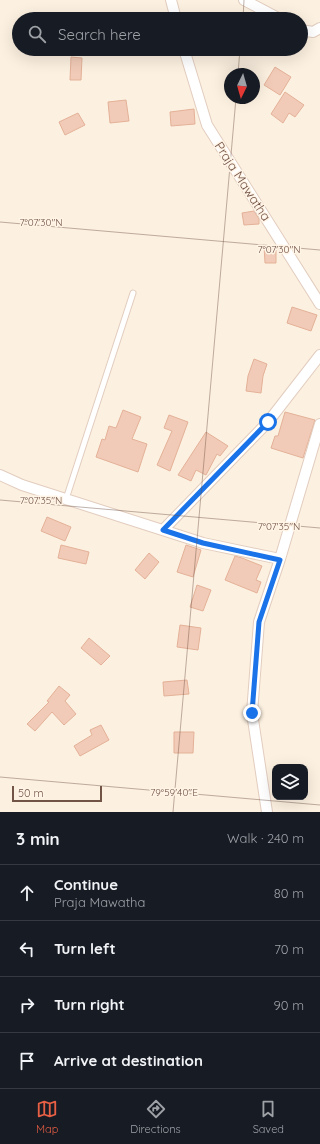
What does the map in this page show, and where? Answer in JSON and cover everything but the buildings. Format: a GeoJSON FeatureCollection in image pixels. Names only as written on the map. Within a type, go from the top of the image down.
{"type":"FeatureCollection","features":[{"type":"Feature","properties":{"kind":"street"},"geometry":{"type":"LineString","coordinates":[[171,0],[174,12]]}},
{"type":"Feature","properties":{"kind":"street"},"geometry":{"type":"LineString","coordinates":[[244,0],[267,12]]}},
{"type":"Feature","properties":{"kind":"street"},"geometry":{"type":"LineString","coordinates":[[308,31],[313,32],[320,28]]}},
{"type":"Feature","properties":{"kind":"street","name":"Praja Mawatha"},"geometry":{"type":"LineString","coordinates":[[186,56],[207,125],[320,304]]}},
{"type":"Feature","properties":{"kind":"street"},"geometry":{"type":"LineString","coordinates":[[163,530],[268,422],[320,355]]}},
{"type":"Feature","properties":{"kind":"street"},"geometry":{"type":"LineString","coordinates":[[267,812],[252,713],[259,622],[280,560],[320,424]]}},
{"type":"Feature","properties":{"kind":"street"},"geometry":{"type":"LineString","coordinates":[[0,475],[66,499],[203,543],[280,560]]}},
{"type":"Feature","properties":{"kind":"lane"},"geometry":{"type":"LineString","coordinates":[[66,499],[133,293]]}},
{"type":"Feature","properties":{"kind":"route"},"geometry":{"type":"LineString","coordinates":[[252,713],[259,622],[280,560],[203,543],[163,530],[268,422]]}}]}
